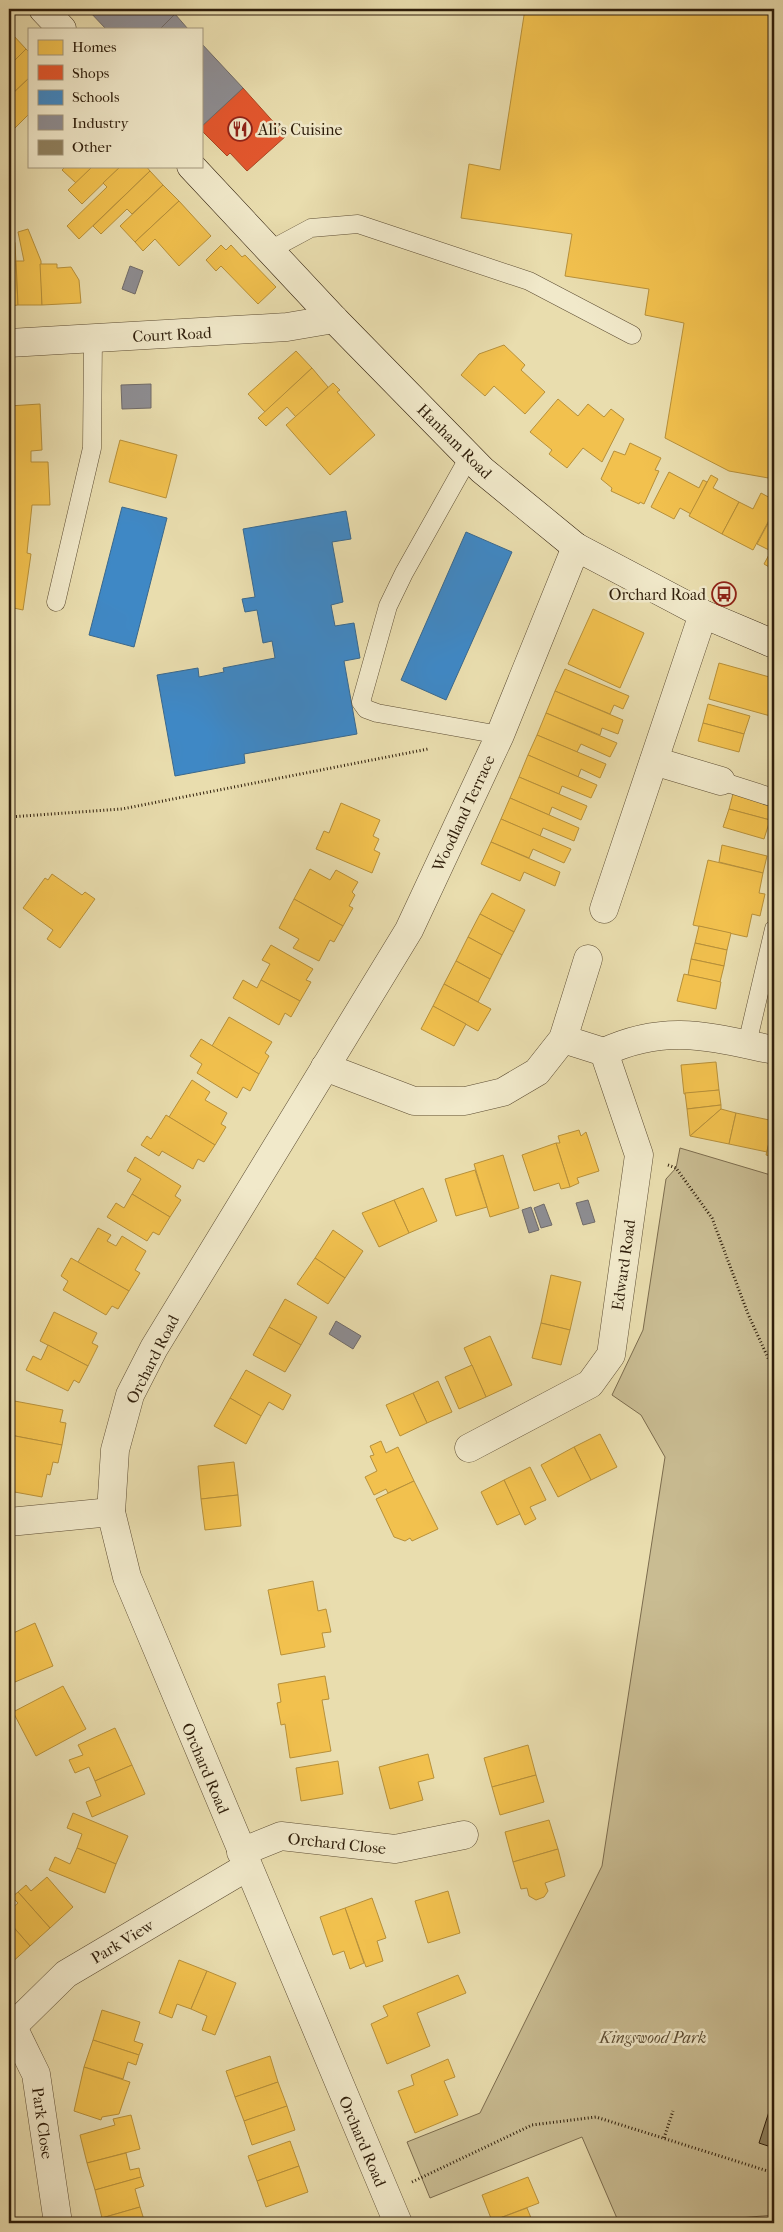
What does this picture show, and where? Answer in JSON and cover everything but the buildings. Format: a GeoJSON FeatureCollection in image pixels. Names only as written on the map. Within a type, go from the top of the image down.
{"type":"FeatureCollection","features":[{"type":"Feature","properties":{"kind":"street"},"geometry":{"type":"LineString","coordinates":[[43,9],[61,28]]}},
{"type":"Feature","properties":{"kind":"street","name":"Hanham Road"},"geometry":{"type":"LineString","coordinates":[[193,168],[334,319],[482,470],[576,547],[703,614],[774,644]]}},
{"type":"Feature","properties":{"kind":"street","name":"Court Road"},"geometry":{"type":"LineString","coordinates":[[9,343],[287,327],[334,319]]}},
{"type":"Feature","properties":{"kind":"street","name":"Woodland Terrace"},"geometry":{"type":"LineString","coordinates":[[325,1068],[409,930],[500,735],[576,547]]}},
{"type":"Feature","properties":{"kind":"street"},"geometry":{"type":"LineString","coordinates":[[604,909],[703,614]]}},
{"type":"Feature","properties":{"kind":"street"},"geometry":{"type":"LineString","coordinates":[[654,761],[721,781]]}},
{"type":"Feature","properties":{"kind":"street"},"geometry":{"type":"LineString","coordinates":[[325,1068],[414,1100],[465,1101],[503,1092],[537,1072],[563,1038],[588,958]]}},
{"type":"Feature","properties":{"kind":"street"},"geometry":{"type":"LineString","coordinates":[[563,1038],[604,1052],[628,1041],[674,1034],[713,1038],[774,1050]]}},
{"type":"Feature","properties":{"kind":"street","name":"Edward Road"},"geometry":{"type":"LineString","coordinates":[[468,1448],[590,1384],[611,1356],[639,1154],[604,1052]]}},
{"type":"Feature","properties":{"kind":"street","name":"Orchard Road"},"geometry":{"type":"LineString","coordinates":[[325,1068],[154,1348],[130,1395],[114,1450],[110,1512],[127,1577],[244,1860],[398,2223]]}},
{"type":"Feature","properties":{"kind":"street"},"geometry":{"type":"LineString","coordinates":[[9,1522],[110,1512]]}},
{"type":"Feature","properties":{"kind":"street","name":"Orchard Close"},"geometry":{"type":"LineString","coordinates":[[244,1860],[281,1836],[394,1849],[464,1835]]}},
{"type":"Feature","properties":{"kind":"street","name":"Park View"},"geometry":{"type":"LineString","coordinates":[[11,2029],[66,1974],[244,1860]]}},
{"type":"Feature","properties":{"kind":"street","name":"Park Close"},"geometry":{"type":"LineString","coordinates":[[11,2029],[36,2074],[58,2223]]}},
{"type":"Feature","properties":{"kind":"lane"},"geometry":{"type":"LineString","coordinates":[[270,250],[311,228],[358,224],[529,281],[632,335]]}},
{"type":"Feature","properties":{"kind":"lane"},"geometry":{"type":"LineString","coordinates":[[56,602],[92,448],[93,338]]}},
{"type":"Feature","properties":{"kind":"lane"},"geometry":{"type":"LineString","coordinates":[[469,457],[404,573],[388,606],[361,702],[366,709],[377,713],[500,735]]}},
{"type":"Feature","properties":{"kind":"lane"},"geometry":{"type":"LineString","coordinates":[[721,781],[774,798]]}},
{"type":"Feature","properties":{"kind":"lane"},"geometry":{"type":"LineString","coordinates":[[746,1044],[774,929]]}},
{"type":"Feature","properties":{"kind":"path"},"geometry":{"type":"LineString","coordinates":[[9,817],[122,809],[432,748]]}},
{"type":"Feature","properties":{"kind":"path"},"geometry":{"type":"LineString","coordinates":[[639,1154],[676,1168],[712,1218],[748,1314],[774,1371]]}},
{"type":"Feature","properties":{"kind":"path"},"geometry":{"type":"LineString","coordinates":[[664,2138],[672,2111]]}},
{"type":"Feature","properties":{"kind":"path"},"geometry":{"type":"LineString","coordinates":[[428,2172],[532,2125],[596,2117],[774,2173]]}},
{"type":"Feature","properties":{"kind":"green space","name":"Kingswood Park"},"geometry":{"type":"Polygon","coordinates":[[[680,1148],[774,1176],[774,2215],[681,2223],[619,2223],[582,2137],[430,2198],[407,2142],[480,2113],[602,1866],[665,1457],[641,1415],[612,1395],[643,1330],[666,1179],[676,1168],[680,1148]]]}},
{"type":"Feature","properties":{"kind":"place","name":"Ali's Cuisine"},"geometry":{"type":"Point","coordinates":[240,129]}},
{"type":"Feature","properties":{"kind":"place","name":"Orchard Road"},"geometry":{"type":"Point","coordinates":[724,594]}}]}
